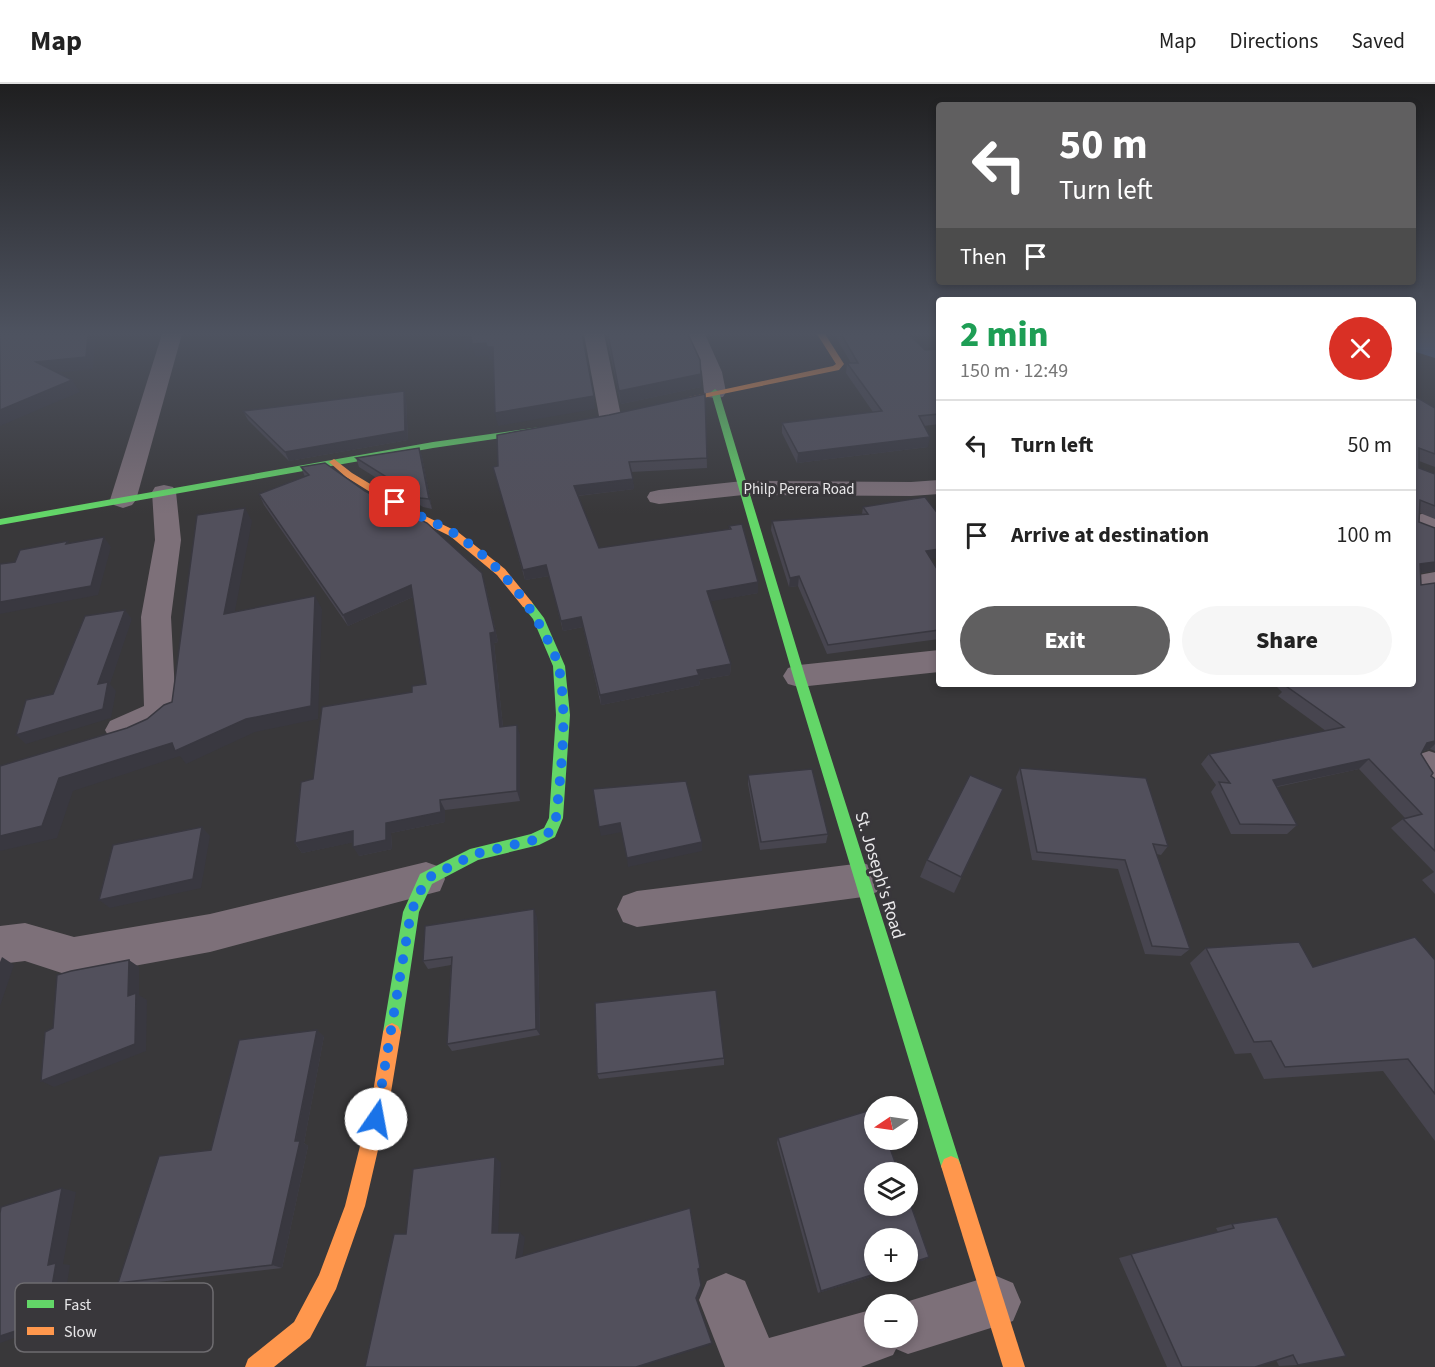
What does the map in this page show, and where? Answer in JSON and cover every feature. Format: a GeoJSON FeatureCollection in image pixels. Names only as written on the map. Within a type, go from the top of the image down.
{"type":"FeatureCollection","features":[{"type":"Feature","properties":{"kind":"street"},"geometry":{"type":"LineString","coordinates":[[123,500],[154,394]]}},
{"type":"Feature","properties":{"kind":"street"},"geometry":{"type":"LineString","coordinates":[[606,394],[610,415]]}},
{"type":"Feature","properties":{"kind":"street"},"geometry":{"type":"LineString","coordinates":[[680,400],[707,394]]}},
{"type":"Feature","properties":{"kind":"street","name":"St. Joseph's Road"},"geometry":{"type":"LineString","coordinates":[[716,394],[799,676],[1014,1367]]}},
{"type":"Feature","properties":{"kind":"street"},"geometry":{"type":"LineString","coordinates":[[0,522],[334,462],[558,426]]}},
{"type":"Feature","properties":{"kind":"street"},"geometry":{"type":"LineString","coordinates":[[0,945],[25,942],[74,957],[210,933],[426,879],[475,854],[534,840],[550,832],[556,818],[563,715],[559,666],[538,618],[501,572],[454,534],[412,514],[334,462]]}},
{"type":"Feature","properties":{"kind":"street","name":"Philp Perera Road"},"geometry":{"type":"LineString","coordinates":[[659,497],[743,488],[936,487]]}},
{"type":"Feature","properties":{"kind":"street"},"geometry":{"type":"LineString","coordinates":[[100,737],[131,728],[160,711],[156,617],[168,540],[164,492]]}},
{"type":"Feature","properties":{"kind":"street"},"geometry":{"type":"LineString","coordinates":[[1416,584],[1435,581]]}},
{"type":"Feature","properties":{"kind":"street"},"geometry":{"type":"LineString","coordinates":[[799,676],[936,661]]}},
{"type":"Feature","properties":{"kind":"street"},"geometry":{"type":"LineString","coordinates":[[256,1367],[303,1330],[328,1281],[355,1206],[381,1098],[411,912],[426,879]]}},
{"type":"Feature","properties":{"kind":"street"},"geometry":{"type":"LineString","coordinates":[[637,909],[863,880]]}},
{"type":"Feature","properties":{"kind":"street"},"geometry":{"type":"LineString","coordinates":[[726,1300],[753,1367]]}},
{"type":"Feature","properties":{"kind":"street"},"geometry":{"type":"LineString","coordinates":[[918,1324],[994,1302]]}},
{"type":"Feature","properties":{"kind":"street"},"geometry":{"type":"LineString","coordinates":[[765,1367],[864,1339]]}},
{"type":"Feature","properties":{"kind":"building"},"geometry":{"type":"Polygon","coordinates":[[[0,394],[39,394],[0,410],[0,394]]]}},
{"type":"Feature","properties":{"kind":"building"},"geometry":{"type":"Polygon","coordinates":[[[381,394],[404,394],[405,431],[285,452],[243,411],[381,394]]]}},
{"type":"Feature","properties":{"kind":"building"},"geometry":{"type":"Polygon","coordinates":[[[494,394],[594,394],[594,396],[495,413],[494,394]]]}},
{"type":"Feature","properties":{"kind":"building"},"geometry":{"type":"Polygon","coordinates":[[[705,394],[707,458],[629,462],[633,479],[574,486],[599,548],[731,529],[729,526],[742,524],[758,582],[707,591],[731,664],[697,670],[699,675],[600,695],[581,617],[561,621],[546,565],[523,570],[493,467],[498,466],[497,435],[609,415],[705,394]]]}},
{"type":"Feature","properties":{"kind":"building"},"geometry":{"type":"Polygon","coordinates":[[[870,394],[936,394],[936,414],[919,416],[930,437],[798,453],[782,423],[882,411],[870,394]]]}},
{"type":"Feature","properties":{"kind":"building"},"geometry":{"type":"Polygon","coordinates":[[[1416,397],[1435,408],[1435,454],[1419,448],[1419,468],[1435,474],[1435,506],[1420,500],[1419,522],[1435,528],[1435,562],[1420,564],[1421,585],[1435,583],[1435,741],[1427,743],[1421,754],[1433,773],[1431,776],[1435,779],[1435,851],[1403,819],[1422,814],[1369,759],[1273,780],[1297,825],[1240,824],[1219,782],[1230,783],[1209,754],[1344,727],[1287,687],[1416,687],[1416,397]]]}},
{"type":"Feature","properties":{"kind":"building"},"geometry":{"type":"Polygon","coordinates":[[[419,448],[429,499],[420,498],[356,458],[419,448]]]}},
{"type":"Feature","properties":{"kind":"building"},"geometry":{"type":"Polygon","coordinates":[[[325,463],[365,491],[427,523],[482,573],[495,632],[490,633],[500,727],[517,725],[517,791],[440,800],[441,812],[386,823],[386,840],[353,847],[353,831],[295,843],[301,782],[313,779],[322,707],[412,692],[412,686],[426,684],[411,585],[343,615],[259,494],[309,475],[301,467],[325,463]]]}},
{"type":"Feature","properties":{"kind":"building"},"geometry":{"type":"Polygon","coordinates":[[[925,497],[936,511],[936,549],[926,551],[936,567],[936,630],[828,645],[799,576],[790,578],[772,521],[868,514],[863,507],[925,497]]]}},
{"type":"Feature","properties":{"kind":"building"},"geometry":{"type":"Polygon","coordinates":[[[245,508],[224,614],[315,596],[311,706],[246,719],[175,751],[172,743],[59,778],[42,826],[0,836],[0,766],[127,728],[147,719],[164,705],[172,702],[197,515],[245,508]]]}},
{"type":"Feature","properties":{"kind":"building"},"geometry":{"type":"Polygon","coordinates":[[[104,537],[91,586],[0,602],[0,564],[15,562],[20,550],[104,537]]]}},
{"type":"Feature","properties":{"kind":"building"},"geometry":{"type":"Polygon","coordinates":[[[125,610],[98,684],[108,682],[103,709],[16,735],[26,700],[53,694],[85,616],[125,610]]]}},
{"type":"Feature","properties":{"kind":"building"},"geometry":{"type":"Polygon","coordinates":[[[1020,768],[1146,778],[1168,846],[1153,844],[1190,949],[1152,946],[1125,860],[1037,852],[1020,768]]]}},
{"type":"Feature","properties":{"kind":"building"},"geometry":{"type":"Polygon","coordinates":[[[812,769],[828,834],[761,842],[748,775],[812,769]]]}},
{"type":"Feature","properties":{"kind":"building"},"geometry":{"type":"Polygon","coordinates":[[[970,775],[1003,789],[961,877],[927,860],[970,775]]]}},
{"type":"Feature","properties":{"kind":"building"},"geometry":{"type":"Polygon","coordinates":[[[686,781],[702,842],[627,858],[620,823],[599,827],[593,789],[686,781]]]}},
{"type":"Feature","properties":{"kind":"building"},"geometry":{"type":"Polygon","coordinates":[[[202,827],[193,879],[99,900],[113,845],[202,827]]]}},
{"type":"Feature","properties":{"kind":"building"},"geometry":{"type":"Polygon","coordinates":[[[534,909],[536,1029],[447,1044],[452,957],[423,961],[425,926],[534,909]]]}},
{"type":"Feature","properties":{"kind":"building"},"geometry":{"type":"Polygon","coordinates":[[[1415,937],[1435,960],[1435,1094],[1408,1059],[1285,1067],[1271,1041],[1254,1042],[1206,948],[1299,942],[1313,967],[1415,937]]]}},
{"type":"Feature","properties":{"kind":"building"},"geometry":{"type":"Polygon","coordinates":[[[129,960],[128,996],[136,993],[135,1044],[41,1081],[45,1032],[53,1028],[57,975],[129,960]]]}},
{"type":"Feature","properties":{"kind":"building"},"geometry":{"type":"Polygon","coordinates":[[[716,990],[724,1058],[597,1074],[595,1003],[716,990]]]}},
{"type":"Feature","properties":{"kind":"building"},"geometry":{"type":"Polygon","coordinates":[[[317,1030],[295,1141],[300,1141],[272,1265],[118,1283],[159,1156],[211,1150],[239,1040],[317,1030]]]}},
{"type":"Feature","properties":{"kind":"building"},"geometry":{"type":"Polygon","coordinates":[[[864,1112],[864,1150],[891,1150],[895,1162],[864,1162],[864,1216],[915,1216],[929,1257],[918,1261],[918,1228],[864,1228],[864,1277],[821,1291],[778,1138],[864,1112]]]}},
{"type":"Feature","properties":{"kind":"building"},"geometry":{"type":"Polygon","coordinates":[[[495,1157],[492,1233],[520,1233],[516,1258],[690,1208],[700,1268],[698,1269],[701,1285],[696,1298],[712,1343],[636,1367],[365,1367],[394,1234],[406,1234],[413,1169],[495,1157]]]}},
{"type":"Feature","properties":{"kind":"building"},"geometry":{"type":"Polygon","coordinates":[[[62,1188],[48,1265],[56,1263],[53,1283],[15,1283],[15,1331],[0,1336],[0,1213],[1,1207],[62,1188]]]}},
{"type":"Feature","properties":{"kind":"building"},"geometry":{"type":"Polygon","coordinates":[[[1277,1217],[1346,1356],[1298,1365],[1293,1355],[1255,1367],[1182,1367],[1131,1254],[1234,1228],[1232,1224],[1277,1217]]]}},
{"type":"Feature","properties":{"kind":"traffic: fast"},"geometry":{"type":"LineString","coordinates":[[716,394],[799,676],[951,1166]]}},
{"type":"Feature","properties":{"kind":"traffic: fast"},"geometry":{"type":"LineString","coordinates":[[0,522],[433,445],[540,430]]}},
{"type":"Feature","properties":{"kind":"traffic: fast"},"geometry":{"type":"LineString","coordinates":[[392,1032],[411,912],[426,879],[475,854],[534,840],[550,832],[556,818],[563,715],[559,666],[538,618],[527,604]]}},
{"type":"Feature","properties":{"kind":"traffic: slow"},"geometry":{"type":"LineString","coordinates":[[693,397],[708,394]]}},
{"type":"Feature","properties":{"kind":"traffic: slow"},"geometry":{"type":"LineString","coordinates":[[334,462],[349,475],[413,514],[454,534],[501,572],[527,604]]}},
{"type":"Feature","properties":{"kind":"traffic: slow"},"geometry":{"type":"LineString","coordinates":[[256,1367],[302,1330],[328,1281],[355,1206],[381,1098],[392,1032]]}},
{"type":"Feature","properties":{"kind":"traffic: slow"},"geometry":{"type":"LineString","coordinates":[[951,1166],[1014,1367]]}},
{"type":"Feature","properties":{"kind":"route"},"geometry":{"type":"LineString","coordinates":[[376,1119],[411,912],[426,879],[475,854],[534,840],[550,832],[556,818],[563,715],[559,666],[538,618],[514,587],[501,572],[454,534],[412,514],[395,502]]}}]}
